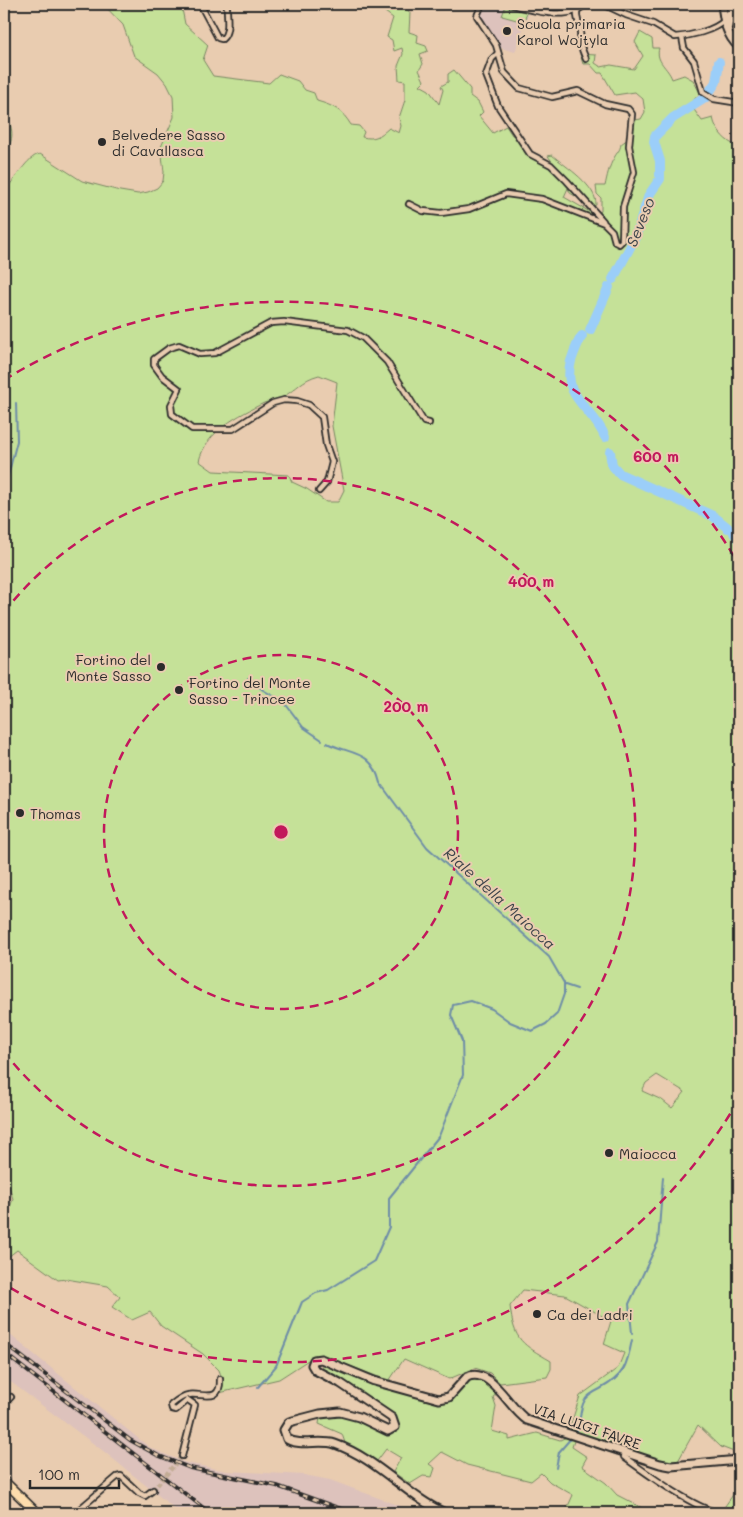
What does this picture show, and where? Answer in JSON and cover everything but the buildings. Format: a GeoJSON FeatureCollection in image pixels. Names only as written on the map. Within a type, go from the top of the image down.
{"type":"FeatureCollection","features":[{"type":"Feature","properties":{"kind":"main road"},"geometry":{"type":"LineString","coordinates":[[4,1481],[37,1513]]}},
{"type":"Feature","properties":{"kind":"street"},"geometry":{"type":"LineString","coordinates":[[200,4],[218,38],[222,39],[225,37],[227,30],[227,4]]}},
{"type":"Feature","properties":{"kind":"street"},"geometry":{"type":"LineString","coordinates":[[482,4],[477,16],[496,45],[504,72],[519,88],[552,97],[578,91],[606,104],[628,109],[632,114],[628,146],[634,172],[622,207],[624,230],[621,244],[615,242],[612,231],[568,181],[551,165],[530,154],[498,106],[486,75],[492,59],[498,53]]}},
{"type":"Feature","properties":{"kind":"street"},"geometry":{"type":"LineString","coordinates":[[509,4],[560,14],[577,10],[585,4]]}},
{"type":"Feature","properties":{"kind":"street"},"geometry":{"type":"LineString","coordinates":[[602,4],[653,24],[675,37],[712,27],[725,16],[732,4]]}},
{"type":"Feature","properties":{"kind":"street"},"geometry":{"type":"LineString","coordinates":[[722,4],[730,38],[739,47]]}},
{"type":"Feature","properties":{"kind":"street"},"geometry":{"type":"LineString","coordinates":[[577,10],[576,20],[580,29],[579,44],[586,59]]}},
{"type":"Feature","properties":{"kind":"street"},"geometry":{"type":"LineString","coordinates":[[682,36],[684,48],[694,61],[703,92],[714,99],[739,103]]}},
{"type":"Feature","properties":{"kind":"street"},"geometry":{"type":"LineString","coordinates":[[409,204],[431,212],[458,212],[510,194],[551,202],[604,222]]}},
{"type":"Feature","properties":{"kind":"street"},"geometry":{"type":"LineString","coordinates":[[319,491],[327,482],[332,462],[326,446],[325,423],[318,411],[297,401],[284,400],[273,404],[233,429],[192,429],[172,414],[171,405],[179,389],[162,376],[154,365],[154,359],[169,348],[179,345],[200,354],[215,353],[271,323],[284,322],[348,330],[363,338],[383,357],[424,422],[429,423]]}},
{"type":"Feature","properties":{"kind":"street","name":"VIA LUIGI FAVRE"},"geometry":{"type":"LineString","coordinates":[[445,1513],[413,1495],[374,1464],[357,1454],[328,1442],[294,1442],[287,1438],[284,1430],[289,1422],[331,1412],[353,1415],[388,1431],[395,1427],[392,1418],[340,1383],[315,1370],[312,1365],[314,1360],[321,1359],[382,1384],[441,1399],[452,1395],[467,1377],[480,1375],[491,1381],[522,1417],[626,1453],[671,1466],[739,1460]]}},
{"type":"Feature","properties":{"kind":"street"},"geometry":{"type":"LineString","coordinates":[[182,1456],[196,1406],[190,1400],[176,1410],[172,1409],[171,1406],[186,1395],[206,1397],[213,1394],[218,1389],[220,1379]]}},
{"type":"Feature","properties":{"kind":"street"},"geometry":{"type":"LineString","coordinates":[[4,1404],[11,1397]]}},
{"type":"Feature","properties":{"kind":"street"},"geometry":{"type":"LineString","coordinates":[[626,1453],[624,1457],[638,1468],[704,1509],[720,1513]]}},
{"type":"Feature","properties":{"kind":"street"},"geometry":{"type":"LineString","coordinates":[[75,1513],[117,1477],[121,1476],[145,1496],[153,1490]]}},
{"type":"Feature","properties":{"kind":"shaded area","name":"Scuola primaria Karol Wojtyla"},"geometry":{"type":"Polygon","coordinates":[[[485,4],[505,4],[529,12],[515,52],[501,48],[481,15],[485,4]]]}},
{"type":"Feature","properties":{"kind":"shaded area"},"geometry":{"type":"Polygon","coordinates":[[[4,1330],[149,1447],[169,1456],[187,1463],[227,1471],[304,1475],[330,1480],[419,1513],[180,1513],[102,1450],[4,1377],[4,1330]]]}},
{"type":"Feature","properties":{"kind":"green space"},"geometry":{"type":"Polygon","coordinates":[[[103,4],[181,4],[185,24],[208,45],[203,60],[213,76],[269,83],[279,74],[298,81],[305,90],[314,93],[317,101],[337,109],[351,125],[359,126],[364,132],[362,137],[374,138],[389,128],[399,133],[401,126],[399,118],[405,100],[405,81],[399,80],[398,66],[403,54],[402,48],[394,51],[392,40],[387,37],[393,18],[385,12],[387,8],[382,9],[383,4],[403,4],[410,13],[409,32],[418,35],[417,43],[426,46],[428,51],[420,54],[423,64],[419,70],[424,81],[420,85],[429,90],[439,104],[443,90],[441,86],[448,82],[448,74],[454,70],[470,89],[470,96],[478,102],[483,112],[479,116],[493,133],[506,126],[512,135],[519,137],[530,151],[529,157],[559,171],[548,156],[552,155],[586,184],[592,191],[596,205],[592,206],[570,193],[568,188],[564,197],[597,216],[601,211],[601,198],[597,194],[596,186],[605,186],[611,164],[621,144],[628,139],[635,120],[641,119],[645,112],[643,99],[635,92],[615,95],[602,73],[598,73],[590,64],[583,64],[580,54],[596,55],[595,63],[601,67],[611,65],[634,69],[643,56],[635,42],[640,32],[652,39],[653,48],[659,48],[660,61],[672,79],[684,75],[693,80],[700,93],[690,104],[702,121],[713,118],[716,128],[722,136],[739,147],[739,1454],[721,1447],[698,1425],[678,1461],[665,1462],[573,1431],[570,1427],[580,1396],[618,1368],[624,1353],[604,1344],[611,1321],[565,1295],[523,1290],[510,1306],[514,1327],[521,1340],[551,1361],[551,1369],[547,1377],[500,1383],[490,1373],[475,1368],[449,1379],[404,1359],[389,1381],[324,1356],[316,1355],[279,1379],[219,1393],[223,1381],[219,1370],[203,1354],[161,1326],[150,1312],[132,1320],[112,1307],[120,1297],[108,1286],[66,1279],[58,1280],[17,1250],[4,1260],[4,1234],[10,1227],[4,1223],[4,1202],[10,1207],[13,1199],[8,1183],[4,1180],[4,191],[30,159],[40,154],[82,181],[120,191],[138,194],[148,192],[157,188],[163,181],[164,172],[161,147],[174,117],[173,96],[167,84],[158,73],[134,56],[123,25],[103,4]],[[319,375],[304,382],[283,397],[264,403],[225,425],[209,441],[199,461],[213,471],[289,475],[292,482],[307,489],[326,502],[338,502],[344,490],[332,426],[337,382],[319,375]],[[657,1075],[646,1083],[642,1091],[662,1100],[672,1108],[685,1092],[657,1075]]]}},
{"type":"Feature","properties":{"kind":"green space"},"geometry":{"type":"Polygon","coordinates":[[[506,5],[527,12],[524,22],[502,16],[506,5]]]}},
{"type":"Feature","properties":{"kind":"green space"},"geometry":{"type":"Polygon","coordinates":[[[4,115],[10,124],[12,134],[10,144],[4,153],[4,115]]]}},
{"type":"Feature","properties":{"kind":"green space"},"geometry":{"type":"Polygon","coordinates":[[[323,1363],[381,1387],[443,1402],[457,1394],[466,1382],[478,1378],[486,1382],[498,1393],[493,1397],[496,1406],[492,1431],[509,1436],[509,1440],[537,1433],[560,1440],[569,1436],[575,1438],[572,1447],[587,1457],[582,1466],[606,1483],[617,1495],[652,1513],[565,1513],[573,1495],[550,1482],[541,1473],[531,1481],[467,1465],[442,1452],[429,1464],[435,1468],[432,1477],[423,1476],[410,1484],[393,1472],[401,1458],[386,1449],[377,1461],[345,1443],[342,1434],[319,1424],[320,1418],[344,1416],[385,1433],[396,1432],[399,1425],[393,1415],[340,1379],[320,1370],[323,1363]]]}},
{"type":"Feature","properties":{"kind":"green space"},"geometry":{"type":"Polygon","coordinates":[[[739,1479],[739,1513],[720,1513],[735,1492],[739,1479]]]}},
{"type":"Feature","properties":{"kind":"waterway","name":"Seveso"},"geometry":{"type":"LineString","coordinates":[[710,91],[716,82],[719,62]]}},
{"type":"Feature","properties":{"kind":"waterway","name":"Seveso"},"geometry":{"type":"LineString","coordinates":[[613,279],[635,238],[649,195],[660,179],[660,161],[654,142],[655,136],[673,118],[705,98]]}},
{"type":"Feature","properties":{"kind":"waterway","name":"Seveso"},"geometry":{"type":"LineString","coordinates":[[590,330],[609,287]]}},
{"type":"Feature","properties":{"kind":"waterway","name":"Seveso"},"geometry":{"type":"LineString","coordinates":[[582,336],[571,361],[570,384],[574,393],[600,427],[605,437]]}},
{"type":"Feature","properties":{"kind":"waterway"},"geometry":{"type":"LineString","coordinates":[[4,491],[17,441],[16,403]]}},
{"type":"Feature","properties":{"kind":"waterway","name":"Seveso"},"geometry":{"type":"LineString","coordinates":[[610,452],[612,465],[620,474],[713,516],[728,528]]}},
{"type":"Feature","properties":{"kind":"waterway","name":"Seveso"},"geometry":{"type":"LineString","coordinates":[[734,533],[739,539]]}},
{"type":"Feature","properties":{"kind":"waterway","name":"Riale della Maiocca"},"geometry":{"type":"LineString","coordinates":[[248,678],[263,690],[284,702],[303,727],[322,740]]}},
{"type":"Feature","properties":{"kind":"waterway","name":"Riale della Maiocca"},"geometry":{"type":"LineString","coordinates":[[258,1387],[276,1366],[302,1302],[316,1293],[328,1290],[374,1261],[389,1227],[389,1198],[439,1136],[463,1075],[462,1041],[451,1015],[453,1005],[471,1001],[492,1009],[510,1022],[532,1031],[546,1024],[557,1014],[564,994],[564,983],[549,957],[427,847],[380,783],[372,765],[360,755],[327,743]]}},
{"type":"Feature","properties":{"kind":"waterway"},"geometry":{"type":"LineString","coordinates":[[565,985],[577,989]]}},
{"type":"Feature","properties":{"kind":"waterway"},"geometry":{"type":"LineString","coordinates":[[632,1333],[629,1304],[658,1242],[663,1177]]}},
{"type":"Feature","properties":{"kind":"waterway"},"geometry":{"type":"LineString","coordinates":[[575,1434],[579,1426],[581,1409],[585,1400],[589,1395],[619,1375],[626,1364],[632,1340]]}},
{"type":"Feature","properties":{"kind":"waterway"},"geometry":{"type":"LineString","coordinates":[[556,1468],[559,1452],[572,1437]]}},
{"type":"Feature","properties":{"kind":"tunnel"},"geometry":{"type":"LineString","coordinates":[[153,1490],[182,1456]]}},
{"type":"Feature","properties":{"kind":"railway"},"geometry":{"type":"LineString","coordinates":[[4,1343],[130,1440],[157,1455],[190,1468],[277,1486],[352,1513]]}},
{"type":"Feature","properties":{"kind":"railway"},"geometry":{"type":"LineString","coordinates":[[4,1353],[210,1513]]}},
{"type":"Feature","properties":{"kind":"place","name":"Scuola primaria Karol Wojtyla"},"geometry":{"type":"Point","coordinates":[507,31]}},
{"type":"Feature","properties":{"kind":"place","name":"Belvedere Sasso di Cavallasca"},"geometry":{"type":"Point","coordinates":[102,142]}},
{"type":"Feature","properties":{"kind":"place","name":"Fortino del Monte Sasso"},"geometry":{"type":"Point","coordinates":[161,667]}},
{"type":"Feature","properties":{"kind":"place","name":"Fortino del Monte Sasso - Trincee"},"geometry":{"type":"Point","coordinates":[179,690]}},
{"type":"Feature","properties":{"kind":"place","name":"Thomas"},"geometry":{"type":"Point","coordinates":[20,813]}},
{"type":"Feature","properties":{"kind":"place","name":"Maiocca"},"geometry":{"type":"Point","coordinates":[609,1153]}},
{"type":"Feature","properties":{"kind":"place","name":"Ca dei Ladri"},"geometry":{"type":"Point","coordinates":[537,1314]}}]}
